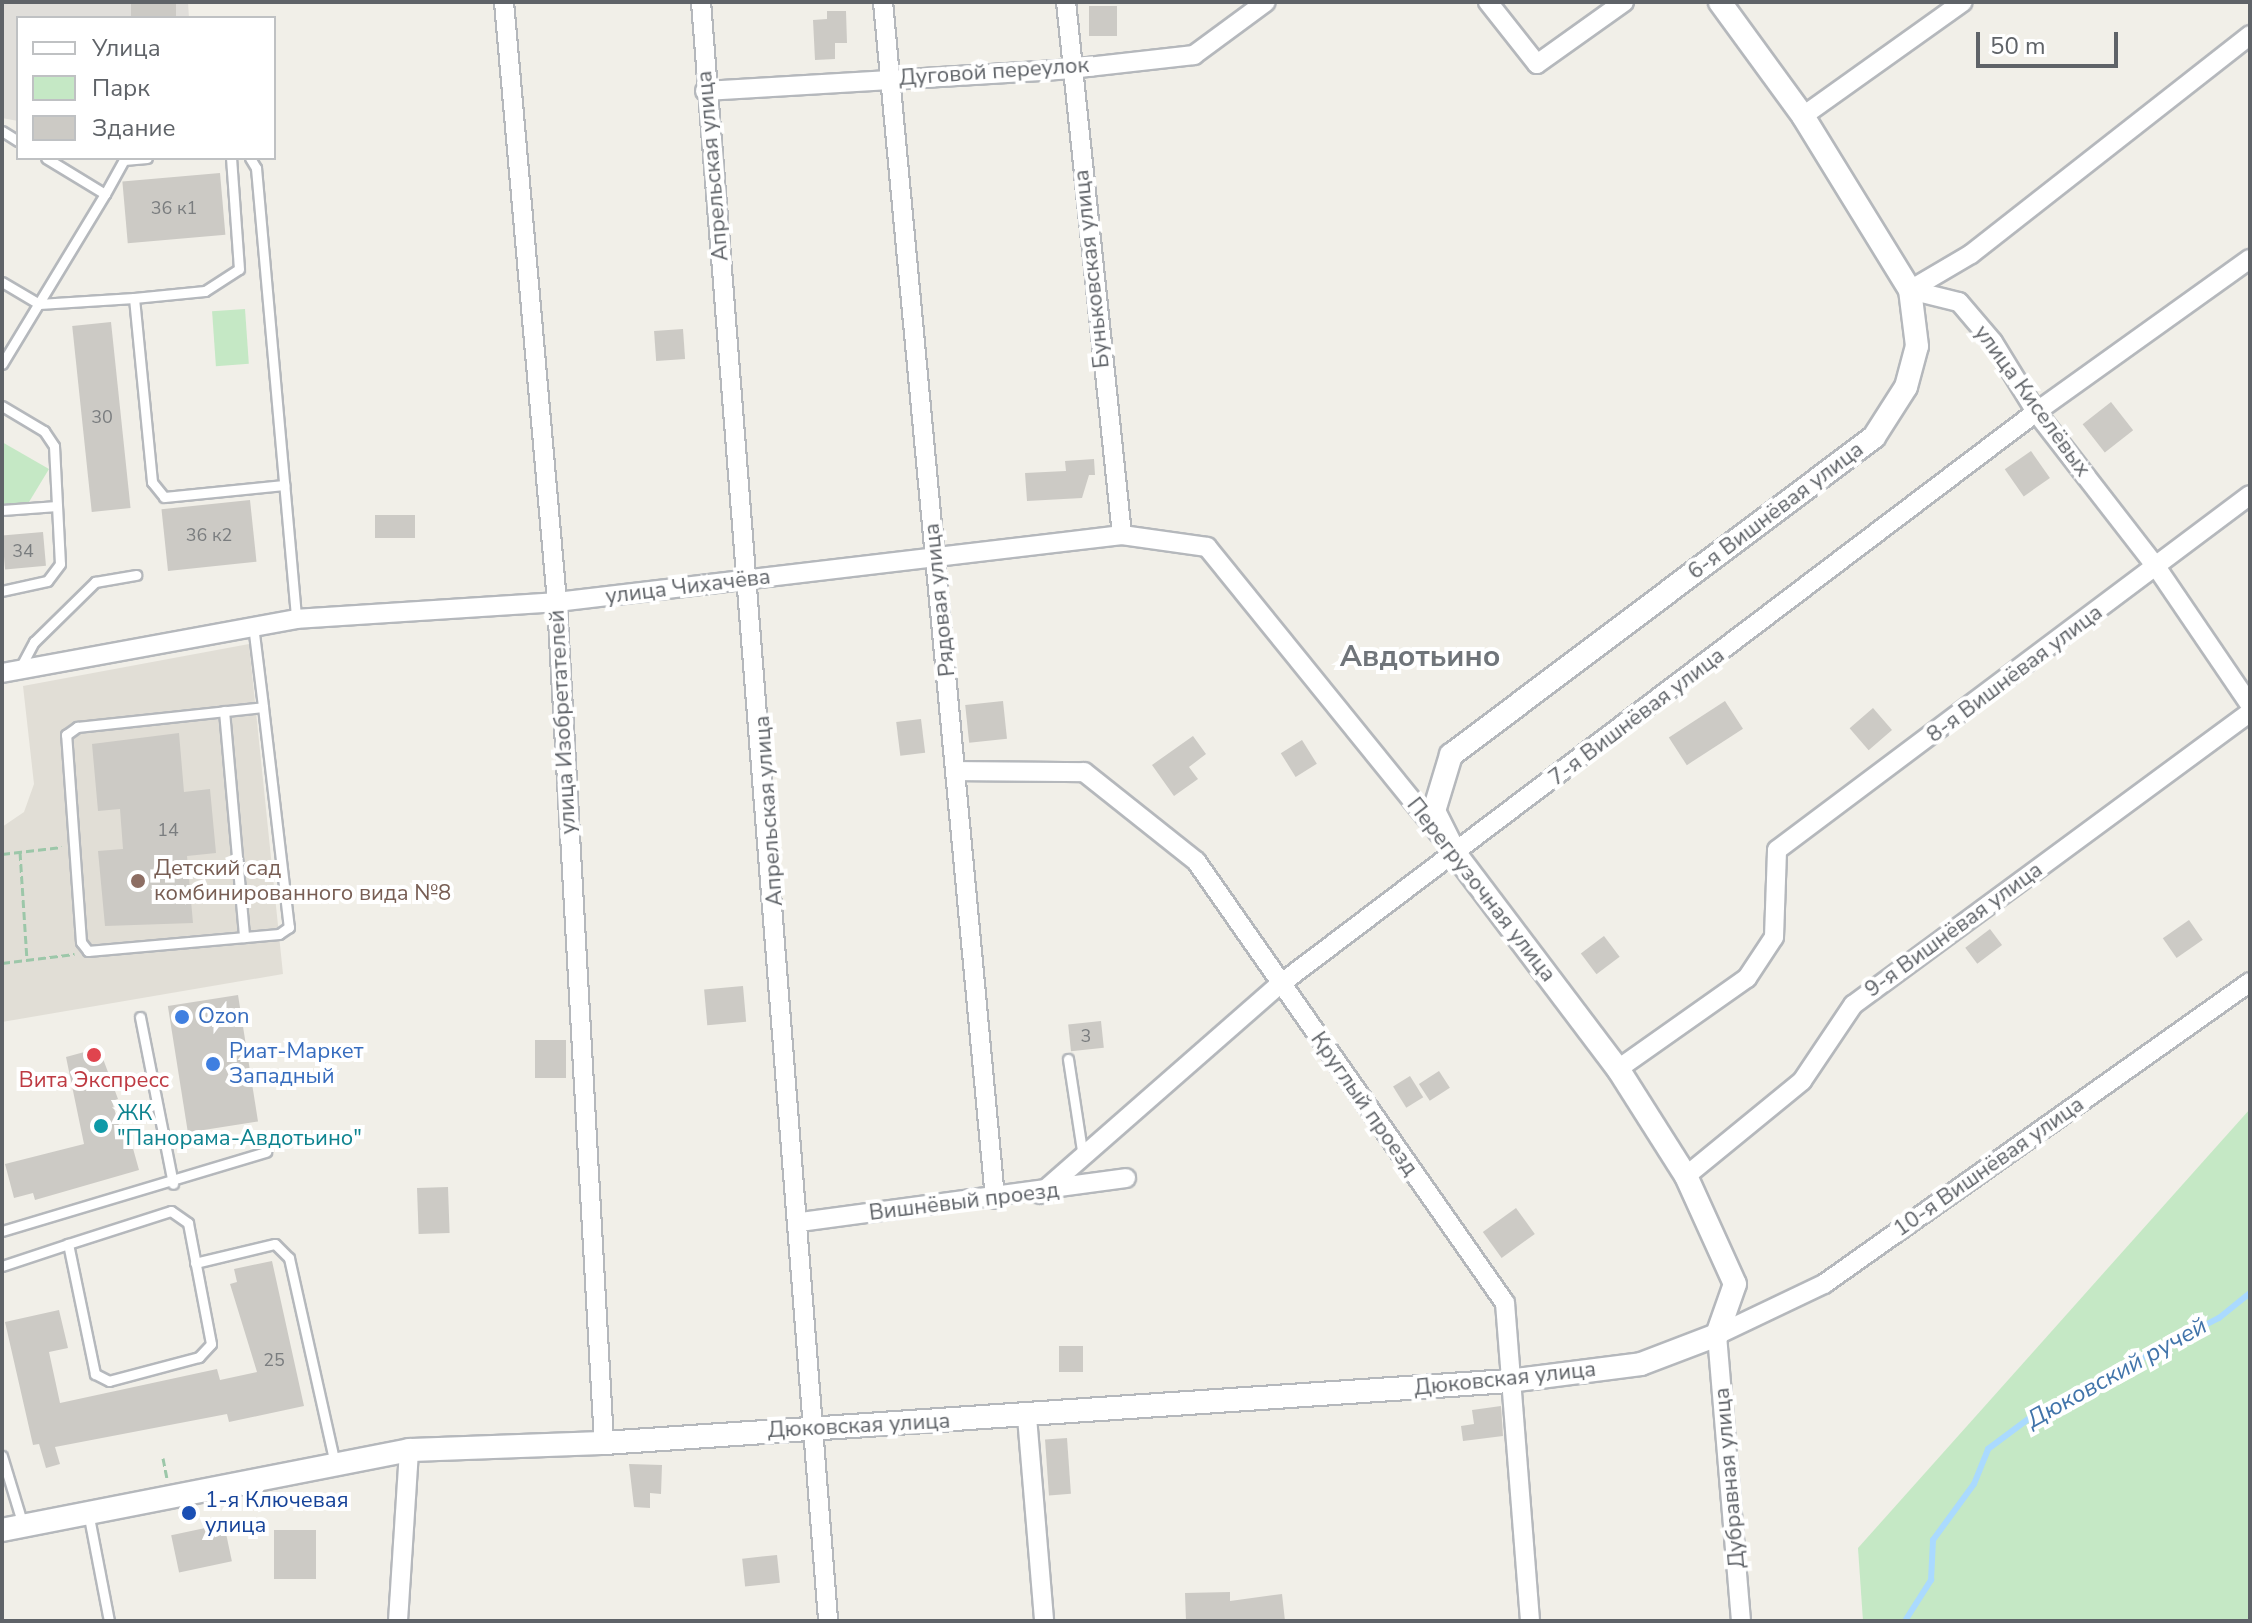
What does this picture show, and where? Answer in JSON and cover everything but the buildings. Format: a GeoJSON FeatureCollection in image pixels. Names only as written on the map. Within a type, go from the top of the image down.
{"type":"FeatureCollection","features":[{"type":"Feature","properties":{"kind":"street","name":"улица Изобретателей"},"geometry":{"type":"LineString","coordinates":[[504,2],[557,602],[604,1443]]}},
{"type":"Feature","properties":{"kind":"street","name":"Апрельская улица"},"geometry":{"type":"LineString","coordinates":[[701,2],[705,91],[751,580],[801,1222],[811,1428],[828,1621]]}},
{"type":"Feature","properties":{"kind":"street","name":"Рядовая улица"},"geometry":{"type":"LineString","coordinates":[[883,2],[934,555],[959,771],[995,1199]]}},
{"type":"Feature","properties":{"kind":"street","name":"Буньковская улица"},"geometry":{"type":"LineString","coordinates":[[1066,2],[1070,69],[1122,535]]}},
{"type":"Feature","properties":{"kind":"street","name":"Дуговой переулок"},"geometry":{"type":"LineString","coordinates":[[705,91],[1070,69],[1194,55],[1266,2]]}},
{"type":"Feature","properties":{"kind":"street"},"geometry":{"type":"LineString","coordinates":[[1488,2],[1537,64],[1624,2]]}},
{"type":"Feature","properties":{"kind":"street"},"geometry":{"type":"LineString","coordinates":[[1720,2],[1803,116],[1910,290],[1971,254],[2250,35]]}},
{"type":"Feature","properties":{"kind":"street"},"geometry":{"type":"LineString","coordinates":[[1803,116],[1963,2]]}},
{"type":"Feature","properties":{"kind":"street","name":"7-я Вишнёвая улица"},"geometry":{"type":"LineString","coordinates":[[1040,1194],[1279,985],[1456,855],[2036,412],[2250,259]]}},
{"type":"Feature","properties":{"kind":"street","name":"улица Киселёвых"},"geometry":{"type":"LineString","coordinates":[[1910,290],[1959,302],[1993,342],[2036,412],[2157,568],[2250,705]]}},
{"type":"Feature","properties":{"kind":"street","name":"6-я Вишнёвая улица"},"geometry":{"type":"LineString","coordinates":[[1456,855],[1434,811],[1451,755],[1874,437],[1906,387],[1917,346],[1910,290]]}},
{"type":"Feature","properties":{"kind":"street","name":"8-я Вишнёвая улица"},"geometry":{"type":"LineString","coordinates":[[1618,1069],[1747,978],[1774,937],[1777,850],[2157,568],[2250,495]]}},
{"type":"Feature","properties":{"kind":"street","name":"улица Чихачёва"},"geometry":{"type":"LineString","coordinates":[[11,671],[296,619],[557,602],[1122,535]]}},
{"type":"Feature","properties":{"kind":"street","name":"Перегрузочная улица"},"geometry":{"type":"LineString","coordinates":[[1122,535],[1207,547],[1456,855],[1618,1069],[1686,1176],[1735,1284],[1717,1335]]}},
{"type":"Feature","properties":{"kind":"street","name":"9-я Вишнёвая улица"},"geometry":{"type":"LineString","coordinates":[[1686,1176],[1802,1081],[1853,1005],[2250,712]]}},
{"type":"Feature","properties":{"kind":"street","name":"Круглый проезд"},"geometry":{"type":"LineString","coordinates":[[959,771],[1084,772],[1196,861],[1279,985],[1505,1303],[1530,1621]]}},
{"type":"Feature","properties":{"kind":"street","name":"10-я Вишнёвая улица"},"geometry":{"type":"LineString","coordinates":[[1717,1335],[1824,1284],[2250,982]]}},
{"type":"Feature","properties":{"kind":"street","name":"Вишнёвый проезд"},"geometry":{"type":"LineString","coordinates":[[801,1222],[1040,1194],[1126,1178]]}},
{"type":"Feature","properties":{"kind":"street","name":"Дюковская улица"},"geometry":{"type":"LineString","coordinates":[[13,1528],[409,1450],[604,1443],[1027,1417],[1509,1381],[1641,1364],[1717,1335]]}},
{"type":"Feature","properties":{"kind":"street","name":"Дубравная улица"},"geometry":{"type":"LineString","coordinates":[[1717,1335],[1741,1621]]}},
{"type":"Feature","properties":{"kind":"street"},"geometry":{"type":"LineString","coordinates":[[1027,1417],[1044,1621]]}},
{"type":"Feature","properties":{"kind":"street"},"geometry":{"type":"LineString","coordinates":[[398,1621],[409,1450]]}},
{"type":"Feature","properties":{"kind":"lane"},"geometry":{"type":"LineString","coordinates":[[49,160],[105,194]]}},
{"type":"Feature","properties":{"kind":"lane"},"geometry":{"type":"LineString","coordinates":[[2,364],[124,160]]}},
{"type":"Feature","properties":{"kind":"lane"},"geometry":{"type":"LineString","coordinates":[[2,282],[39,304],[205,291],[239,269],[231,160]]}},
{"type":"Feature","properties":{"kind":"lane"},"geometry":{"type":"LineString","coordinates":[[251,160],[256,168],[296,619]]}},
{"type":"Feature","properties":{"kind":"lane"},"geometry":{"type":"LineString","coordinates":[[134,298],[152,482],[164,497],[284,485]]}},
{"type":"Feature","properties":{"kind":"lane"},"geometry":{"type":"LineString","coordinates":[[2,406],[44,431],[54,446],[60,564],[47,581],[2,591]]}},
{"type":"Feature","properties":{"kind":"lane"},"geometry":{"type":"LineString","coordinates":[[2,510],[57,506]]}},
{"type":"Feature","properties":{"kind":"lane"},"geometry":{"type":"LineString","coordinates":[[11,671],[34,642],[95,582],[136,575]]}},
{"type":"Feature","properties":{"kind":"lane"},"geometry":{"type":"LineString","coordinates":[[253,625],[263,707],[289,927],[244,937],[88,951],[81,942],[66,735],[77,727],[263,707]]}},
{"type":"Feature","properties":{"kind":"lane"},"geometry":{"type":"LineString","coordinates":[[224,711],[244,937]]}},
{"type":"Feature","properties":{"kind":"lane"},"geometry":{"type":"LineString","coordinates":[[140,1017],[173,1184]]}},
{"type":"Feature","properties":{"kind":"lane"},"geometry":{"type":"LineString","coordinates":[[1068,1059],[1083,1157]]}},
{"type":"Feature","properties":{"kind":"lane"},"geometry":{"type":"LineString","coordinates":[[2,1231],[173,1184],[266,1152]]}},
{"type":"Feature","properties":{"kind":"lane"},"geometry":{"type":"LineString","coordinates":[[2,1266],[68,1244],[171,1211],[188,1223],[211,1344],[199,1357],[109,1381],[95,1374],[68,1244]]}},
{"type":"Feature","properties":{"kind":"lane"},"geometry":{"type":"LineString","coordinates":[[195,1263],[275,1244],[289,1258],[335,1464]]}},
{"type":"Feature","properties":{"kind":"lane"},"geometry":{"type":"LineString","coordinates":[[2,1456],[13,1528]]}},
{"type":"Feature","properties":{"kind":"lane"},"geometry":{"type":"LineString","coordinates":[[88,1512],[109,1621]]}},
{"type":"Feature","properties":{"kind":"path"},"geometry":{"type":"LineString","coordinates":[[2,854],[74,845]]}},
{"type":"Feature","properties":{"kind":"path"},"geometry":{"type":"LineString","coordinates":[[20,852],[27,960]]}},
{"type":"Feature","properties":{"kind":"path"},"geometry":{"type":"LineString","coordinates":[[2,963],[88,951]]}},
{"type":"Feature","properties":{"kind":"path"},"geometry":{"type":"LineString","coordinates":[[163,1458],[167,1479]]}},
{"type":"Feature","properties":{"kind":"shaded area"},"geometry":{"type":"Polygon","coordinates":[[[2,2],[188,2],[189,16],[16,16],[16,121],[2,118],[2,2]]]}},
{"type":"Feature","properties":{"kind":"shaded area","name":"Детский сад комбинированного вида №8"},"geometry":{"type":"Polygon","coordinates":[[[249,644],[283,974],[2,1022],[2,827],[24,812],[34,784],[23,686],[249,644]]]}},
{"type":"Feature","properties":{"kind":"green space"},"geometry":{"type":"Polygon","coordinates":[[[245,309],[249,364],[216,366],[212,311],[245,309]]]}},
{"type":"Feature","properties":{"kind":"green space"},"geometry":{"type":"Polygon","coordinates":[[[2,442],[49,469],[29,502],[2,508],[2,442]]]}},
{"type":"Feature","properties":{"kind":"green space"},"geometry":{"type":"Polygon","coordinates":[[[2250,1109],[2250,1621],[1863,1621],[1858,1548],[2250,1109]]]}},
{"type":"Feature","properties":{"kind":"waterway","name":"Дюковский ручей"},"geometry":{"type":"LineString","coordinates":[[1905,1621],[1931,1580],[1933,1540],[1974,1484],[1988,1449],[2035,1414],[2219,1318],[2250,1293]]}},
{"type":"Feature","properties":{"kind":"place","name":"Детский сад комбинированного вида №8"},"geometry":{"type":"Point","coordinates":[138,881]}},
{"type":"Feature","properties":{"kind":"place","name":"Ozon"},"geometry":{"type":"Point","coordinates":[182,1017]}},
{"type":"Feature","properties":{"kind":"place","name":"Вита Экспресс"},"geometry":{"type":"Point","coordinates":[94,1055]}},
{"type":"Feature","properties":{"kind":"place","name":"Риат-Маркет Западный"},"geometry":{"type":"Point","coordinates":[213,1064]}},
{"type":"Feature","properties":{"kind":"place","name":"ЖК \"Панорама-Авдотьино\""},"geometry":{"type":"Point","coordinates":[101,1126]}},
{"type":"Feature","properties":{"kind":"place","name":"1-я Ключевая улица"},"geometry":{"type":"Point","coordinates":[189,1513]}},
{"type":"Feature","properties":{"kind":"district","name":"Авдотьино"},"geometry":{"type":"Point","coordinates":[1420,657]}}]}
